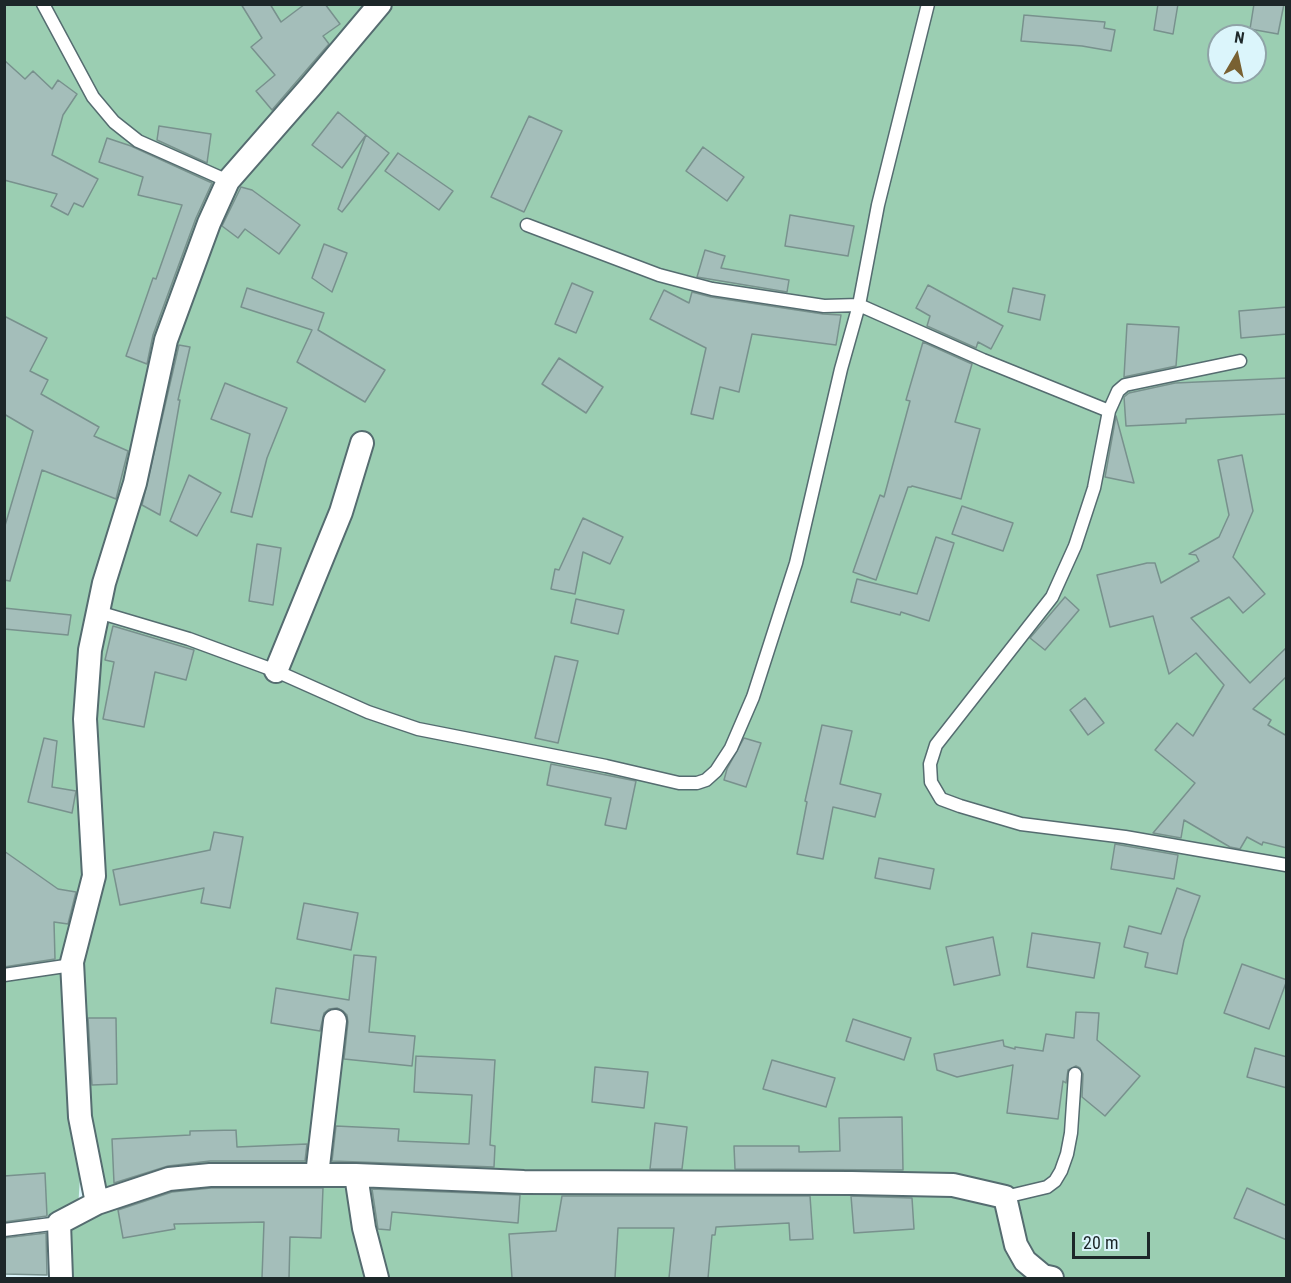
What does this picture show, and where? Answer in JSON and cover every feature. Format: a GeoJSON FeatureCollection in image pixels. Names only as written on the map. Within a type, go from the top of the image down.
{"type":"FeatureCollection","features":[{"type":"Feature","properties":{"kind":"street"},"geometry":{"type":"LineString","coordinates":[[97,1203],[80,1117],[72,965],[73,953],[85,917],[94,876],[85,718],[90,650],[104,583],[133,490],[166,340],[208,223],[228,181],[318,79],[380,4]]}},
{"type":"Feature","properties":{"kind":"street"},"geometry":{"type":"LineString","coordinates":[[276,671],[341,512],[362,443]]}},
{"type":"Feature","properties":{"kind":"street"},"geometry":{"type":"LineString","coordinates":[[317,1175],[335,1021]]}},
{"type":"Feature","properties":{"kind":"street"},"geometry":{"type":"LineString","coordinates":[[60,1278],[58,1223],[97,1203],[169,1179],[210,1175],[356,1175],[524,1182],[852,1182],[953,1185],[1005,1197],[1016,1245],[1025,1261],[1043,1276],[1052,1278]]}},
{"type":"Feature","properties":{"kind":"street"},"geometry":{"type":"LineString","coordinates":[[356,1175],[364,1228],[377,1278]]}},
{"type":"Feature","properties":{"kind":"lane"},"geometry":{"type":"LineString","coordinates":[[43,4],[93,97],[114,122],[138,141],[228,181]]}},
{"type":"Feature","properties":{"kind":"lane"},"geometry":{"type":"LineString","coordinates":[[98,612],[189,639],[276,671],[368,712],[418,729],[460,739],[501,744],[594,763],[679,783],[697,783],[706,780],[716,771],[731,748],[753,697],[796,563],[841,369],[859,305],[878,204],[928,4]]}},
{"type":"Feature","properties":{"kind":"lane"},"geometry":{"type":"LineString","coordinates":[[527,225],[659,275],[712,289],[824,306],[859,305],[983,360],[1108,411]]}},
{"type":"Feature","properties":{"kind":"lane"},"geometry":{"type":"LineString","coordinates":[[1240,361],[1125,385],[1118,392],[1108,411],[1094,488],[1075,546],[1052,597],[936,745],[930,764],[931,782],[941,799],[960,807],[1021,824],[1125,837],[1287,865]]}},
{"type":"Feature","properties":{"kind":"lane"},"geometry":{"type":"LineString","coordinates":[[4,975],[72,965]]}},
{"type":"Feature","properties":{"kind":"lane"},"geometry":{"type":"LineString","coordinates":[[1005,1197],[1047,1187],[1055,1181],[1061,1171],[1071,1133],[1075,1074]]}},
{"type":"Feature","properties":{"kind":"lane"},"geometry":{"type":"LineString","coordinates":[[4,1230],[58,1223]]}},
{"type":"Feature","properties":{"kind":"green space"},"geometry":{"type":"Polygon","coordinates":[[[5,5],[1286,5],[1286,1278],[63,1278],[62,1216],[83,1212],[96,1193],[85,1158],[76,1096],[70,962],[93,874],[84,725],[87,659],[100,594],[131,496],[164,344],[176,309],[162,344],[128,493],[98,591],[84,657],[80,725],[90,874],[67,960],[72,1090],[81,1161],[78,1209],[5,1225],[5,5]]]}},
{"type":"Feature","properties":{"kind":"building"},"geometry":{"type":"Polygon","coordinates":[[[241,4],[270,4],[281,22],[305,4],[325,4],[340,24],[323,36],[329,44],[272,110],[256,91],[275,75],[251,47],[262,38],[241,4]]]}},
{"type":"Feature","properties":{"kind":"building"},"geometry":{"type":"Polygon","coordinates":[[[1158,4],[1178,4],[1173,34],[1154,30],[1158,4]]]}},
{"type":"Feature","properties":{"kind":"building"},"geometry":{"type":"Polygon","coordinates":[[[1254,4],[1284,4],[1278,34],[1267,32],[1267,24],[1251,24],[1254,4]]]}},
{"type":"Feature","properties":{"kind":"building"},"geometry":{"type":"Polygon","coordinates":[[[1024,15],[1105,22],[1104,28],[1115,30],[1111,51],[1021,41],[1024,15]]]}},
{"type":"Feature","properties":{"kind":"building"},"geometry":{"type":"Polygon","coordinates":[[[4,60],[25,79],[33,71],[52,89],[58,80],[77,94],[63,115],[52,155],[98,179],[83,207],[74,203],[68,215],[51,206],[57,194],[4,180],[4,60]]]}},
{"type":"Feature","properties":{"kind":"building"},"geometry":{"type":"Polygon","coordinates":[[[338,112],[366,135],[342,168],[312,145],[338,112]]]}},
{"type":"Feature","properties":{"kind":"building"},"geometry":{"type":"Polygon","coordinates":[[[529,116],[562,131],[524,212],[491,197],[529,116]]]}},
{"type":"Feature","properties":{"kind":"building"},"geometry":{"type":"Polygon","coordinates":[[[159,126],[211,134],[207,163],[157,140],[159,126]]]}},
{"type":"Feature","properties":{"kind":"building"},"geometry":{"type":"Polygon","coordinates":[[[366,135],[389,153],[342,212],[338,209],[366,135]]]}},
{"type":"Feature","properties":{"kind":"building"},"geometry":{"type":"Polygon","coordinates":[[[107,138],[131,146],[212,183],[196,218],[153,335],[147,364],[126,356],[153,278],[156,279],[182,205],[138,195],[143,177],[99,162],[107,138]]]}},
{"type":"Feature","properties":{"kind":"building"},"geometry":{"type":"Polygon","coordinates":[[[703,147],[744,177],[727,201],[686,171],[703,147]]]}},
{"type":"Feature","properties":{"kind":"building"},"geometry":{"type":"Polygon","coordinates":[[[398,153],[453,191],[439,210],[385,171],[398,153]]]}},
{"type":"Feature","properties":{"kind":"building"},"geometry":{"type":"Polygon","coordinates":[[[241,187],[252,190],[300,225],[279,254],[245,229],[238,238],[222,226],[241,187]]]}},
{"type":"Feature","properties":{"kind":"building"},"geometry":{"type":"Polygon","coordinates":[[[790,215],[854,226],[848,256],[785,246],[790,215]]]}},
{"type":"Feature","properties":{"kind":"building"},"geometry":{"type":"Polygon","coordinates":[[[324,244],[347,253],[332,292],[312,278],[324,244]]]}},
{"type":"Feature","properties":{"kind":"building"},"geometry":{"type":"Polygon","coordinates":[[[705,250],[725,256],[721,268],[789,280],[787,292],[697,277],[705,250]]]}},
{"type":"Feature","properties":{"kind":"building"},"geometry":{"type":"Polygon","coordinates":[[[572,283],[593,292],[576,333],[555,324],[572,283]]]}},
{"type":"Feature","properties":{"kind":"building"},"geometry":{"type":"Polygon","coordinates":[[[928,285],[1003,326],[991,349],[978,342],[976,348],[927,326],[930,316],[916,308],[928,285]]]}},
{"type":"Feature","properties":{"kind":"building"},"geometry":{"type":"Polygon","coordinates":[[[247,288],[324,313],[318,330],[385,370],[365,402],[297,362],[312,330],[241,307],[247,288]]]}},
{"type":"Feature","properties":{"kind":"building"},"geometry":{"type":"Polygon","coordinates":[[[1013,288],[1045,295],[1040,320],[1008,312],[1013,288]]]}},
{"type":"Feature","properties":{"kind":"building"},"geometry":{"type":"Polygon","coordinates":[[[664,290],[689,303],[692,292],[711,297],[841,315],[836,345],[752,334],[739,392],[720,387],[713,419],[691,414],[706,348],[650,319],[664,290]]]}},
{"type":"Feature","properties":{"kind":"building"},"geometry":{"type":"Polygon","coordinates":[[[1287,307],[1287,334],[1241,338],[1239,311],[1287,307]]]}},
{"type":"Feature","properties":{"kind":"building"},"geometry":{"type":"Polygon","coordinates":[[[4,316],[47,338],[30,371],[48,380],[41,394],[99,427],[94,436],[128,451],[116,499],[42,470],[10,581],[4,580],[4,529],[33,431],[4,414],[4,316]]]}},
{"type":"Feature","properties":{"kind":"building"},"geometry":{"type":"Polygon","coordinates":[[[1127,324],[1179,327],[1176,366],[1124,377],[1127,324]]]}},
{"type":"Feature","properties":{"kind":"building"},"geometry":{"type":"Polygon","coordinates":[[[923,342],[972,364],[955,422],[980,429],[961,499],[912,486],[908,487],[876,580],[853,572],[880,495],[884,497],[910,401],[906,400],[923,342]]]}},
{"type":"Feature","properties":{"kind":"building"},"geometry":{"type":"Polygon","coordinates":[[[179,345],[190,347],[178,400],[180,400],[160,515],[142,505],[179,345]]]}},
{"type":"Feature","properties":{"kind":"building"},"geometry":{"type":"Polygon","coordinates":[[[559,358],[603,387],[586,413],[542,384],[559,358]]]}},
{"type":"Feature","properties":{"kind":"building"},"geometry":{"type":"Polygon","coordinates":[[[1287,378],[1287,414],[1186,419],[1186,423],[1126,426],[1124,397],[1129,393],[1175,383],[1287,378]]]}},
{"type":"Feature","properties":{"kind":"building"},"geometry":{"type":"Polygon","coordinates":[[[225,383],[287,408],[267,458],[252,517],[231,512],[250,434],[211,419],[225,383]]]}},
{"type":"Feature","properties":{"kind":"building"},"geometry":{"type":"Polygon","coordinates":[[[1116,416],[1134,483],[1105,477],[1116,416]]]}},
{"type":"Feature","properties":{"kind":"building"},"geometry":{"type":"Polygon","coordinates":[[[1242,455],[1253,511],[1233,557],[1265,594],[1243,613],[1229,597],[1191,618],[1250,683],[1287,647],[1287,676],[1253,709],[1271,720],[1268,725],[1287,736],[1287,848],[1263,842],[1262,845],[1247,837],[1240,849],[1230,847],[1184,820],[1181,838],[1153,833],[1195,783],[1155,750],[1177,723],[1193,736],[1224,685],[1196,653],[1169,674],[1153,616],[1110,627],[1097,575],[1155,563],[1161,583],[1199,561],[1196,555],[1189,554],[1219,537],[1229,515],[1218,460],[1242,455]]]}},
{"type":"Feature","properties":{"kind":"building"},"geometry":{"type":"Polygon","coordinates":[[[189,475],[221,493],[197,536],[170,521],[189,475]]]}},
{"type":"Feature","properties":{"kind":"building"},"geometry":{"type":"Polygon","coordinates":[[[962,506],[1013,523],[1003,551],[952,534],[962,506]]]}},
{"type":"Feature","properties":{"kind":"building"},"geometry":{"type":"Polygon","coordinates":[[[583,518],[623,537],[610,564],[583,552],[575,594],[551,589],[555,569],[559,570],[583,518]]]}},
{"type":"Feature","properties":{"kind":"building"},"geometry":{"type":"Polygon","coordinates":[[[936,537],[954,543],[929,621],[901,612],[900,615],[851,602],[857,579],[917,594],[936,537]]]}},
{"type":"Feature","properties":{"kind":"building"},"geometry":{"type":"Polygon","coordinates":[[[257,544],[281,548],[273,605],[249,601],[257,544]]]}},
{"type":"Feature","properties":{"kind":"building"},"geometry":{"type":"Polygon","coordinates":[[[1065,597],[1079,610],[1045,650],[1030,638],[1065,597]]]}},
{"type":"Feature","properties":{"kind":"building"},"geometry":{"type":"Polygon","coordinates":[[[576,599],[624,610],[618,634],[571,623],[576,599]]]}},
{"type":"Feature","properties":{"kind":"building"},"geometry":{"type":"Polygon","coordinates":[[[4,608],[71,615],[68,635],[4,629],[4,608]]]}},
{"type":"Feature","properties":{"kind":"building"},"geometry":{"type":"Polygon","coordinates":[[[113,626],[194,650],[186,680],[155,672],[144,727],[103,719],[114,662],[105,660],[113,626]]]}},
{"type":"Feature","properties":{"kind":"building"},"geometry":{"type":"Polygon","coordinates":[[[555,656],[578,661],[558,743],[535,738],[555,656]]]}},
{"type":"Feature","properties":{"kind":"building"},"geometry":{"type":"Polygon","coordinates":[[[1085,698],[1104,723],[1088,735],[1070,710],[1085,698]]]}},
{"type":"Feature","properties":{"kind":"building"},"geometry":{"type":"Polygon","coordinates":[[[822,725],[852,731],[840,784],[881,794],[875,817],[833,807],[823,859],[797,854],[807,802],[805,801],[822,725]]]}},
{"type":"Feature","properties":{"kind":"building"},"geometry":{"type":"Polygon","coordinates":[[[44,738],[57,741],[52,787],[76,791],[72,813],[28,802],[44,738]]]}},
{"type":"Feature","properties":{"kind":"building"},"geometry":{"type":"Polygon","coordinates":[[[744,738],[761,743],[746,787],[724,780],[727,769],[744,738]]]}},
{"type":"Feature","properties":{"kind":"building"},"geometry":{"type":"Polygon","coordinates":[[[551,764],[636,781],[626,829],[605,825],[611,798],[547,785],[551,764]]]}},
{"type":"Feature","properties":{"kind":"building"},"geometry":{"type":"Polygon","coordinates":[[[214,832],[243,837],[230,908],[201,903],[204,888],[120,905],[113,870],[210,850],[214,832]]]}},
{"type":"Feature","properties":{"kind":"building"},"geometry":{"type":"Polygon","coordinates":[[[1115,844],[1178,855],[1174,879],[1111,869],[1115,844]]]}},
{"type":"Feature","properties":{"kind":"building"},"geometry":{"type":"Polygon","coordinates":[[[4,851],[58,889],[76,892],[68,924],[54,922],[55,959],[4,967],[4,851]]]}},
{"type":"Feature","properties":{"kind":"building"},"geometry":{"type":"Polygon","coordinates":[[[879,858],[934,869],[930,889],[875,878],[879,858]]]}},
{"type":"Feature","properties":{"kind":"building"},"geometry":{"type":"Polygon","coordinates":[[[1177,888],[1200,896],[1184,940],[1177,974],[1145,967],[1148,953],[1124,947],[1129,926],[1161,934],[1177,888]]]}},
{"type":"Feature","properties":{"kind":"building"},"geometry":{"type":"Polygon","coordinates":[[[304,903],[358,913],[351,950],[297,939],[304,903]]]}},
{"type":"Feature","properties":{"kind":"building"},"geometry":{"type":"Polygon","coordinates":[[[1032,933],[1100,943],[1094,978],[1027,967],[1032,933]]]}},
{"type":"Feature","properties":{"kind":"building"},"geometry":{"type":"Polygon","coordinates":[[[993,937],[1000,975],[954,985],[946,947],[993,937]]]}},
{"type":"Feature","properties":{"kind":"building"},"geometry":{"type":"Polygon","coordinates":[[[354,955],[376,957],[369,1032],[415,1036],[412,1066],[344,1059],[348,1022],[347,1015],[337,1008],[329,1009],[324,1013],[320,1031],[271,1023],[276,988],[349,1000],[354,955]]]}},
{"type":"Feature","properties":{"kind":"building"},"geometry":{"type":"Polygon","coordinates":[[[1242,964],[1287,980],[1269,1029],[1224,1013],[1242,964]]]}},
{"type":"Feature","properties":{"kind":"building"},"geometry":{"type":"Polygon","coordinates":[[[1076,1012],[1099,1013],[1097,1040],[1140,1076],[1105,1116],[1082,1097],[1083,1074],[1076,1066],[1068,1070],[1066,1083],[1063,1081],[1058,1119],[1007,1113],[1013,1065],[957,1077],[937,1070],[934,1054],[1003,1040],[1004,1046],[1043,1051],[1046,1034],[1074,1038],[1076,1012]]]}},
{"type":"Feature","properties":{"kind":"building"},"geometry":{"type":"Polygon","coordinates":[[[88,1018],[116,1018],[117,1084],[92,1085],[88,1018]]]}},
{"type":"Feature","properties":{"kind":"building"},"geometry":{"type":"Polygon","coordinates":[[[853,1019],[911,1038],[904,1060],[846,1041],[853,1019]]]}},
{"type":"Feature","properties":{"kind":"building"},"geometry":{"type":"Polygon","coordinates":[[[1255,1048],[1287,1057],[1287,1088],[1247,1077],[1255,1048]]]}},
{"type":"Feature","properties":{"kind":"building"},"geometry":{"type":"Polygon","coordinates":[[[416,1056],[495,1060],[490,1145],[495,1146],[494,1167],[332,1161],[336,1126],[399,1129],[398,1141],[469,1144],[472,1095],[414,1092],[416,1056]]]}},
{"type":"Feature","properties":{"kind":"building"},"geometry":{"type":"Polygon","coordinates":[[[772,1060],[835,1078],[826,1107],[763,1089],[772,1060]]]}},
{"type":"Feature","properties":{"kind":"building"},"geometry":{"type":"Polygon","coordinates":[[[595,1067],[648,1072],[644,1108],[592,1102],[595,1067]]]}},
{"type":"Feature","properties":{"kind":"building"},"geometry":{"type":"Polygon","coordinates":[[[902,1117],[903,1170],[735,1169],[734,1146],[799,1146],[799,1152],[840,1151],[839,1118],[902,1117]]]}},
{"type":"Feature","properties":{"kind":"building"},"geometry":{"type":"Polygon","coordinates":[[[655,1123],[687,1127],[682,1169],[650,1169],[655,1123]]]}},
{"type":"Feature","properties":{"kind":"building"},"geometry":{"type":"Polygon","coordinates":[[[236,1130],[237,1147],[307,1144],[305,1161],[210,1161],[168,1166],[114,1183],[112,1139],[190,1135],[190,1131],[236,1130]]]}},
{"type":"Feature","properties":{"kind":"building"},"geometry":{"type":"Polygon","coordinates":[[[45,1173],[47,1216],[4,1222],[4,1176],[45,1173]]]}},
{"type":"Feature","properties":{"kind":"building"},"geometry":{"type":"Polygon","coordinates":[[[211,1188],[323,1188],[321,1238],[290,1237],[289,1278],[262,1278],[264,1222],[174,1224],[175,1229],[123,1238],[118,1210],[172,1192],[211,1188]]]}},
{"type":"Feature","properties":{"kind":"building"},"geometry":{"type":"Polygon","coordinates":[[[1247,1188],[1287,1206],[1287,1240],[1234,1218],[1247,1188]]]}},
{"type":"Feature","properties":{"kind":"building"},"geometry":{"type":"Polygon","coordinates":[[[372,1189],[520,1195],[518,1223],[392,1212],[390,1230],[378,1229],[372,1189]]]}},
{"type":"Feature","properties":{"kind":"building"},"geometry":{"type":"Polygon","coordinates":[[[562,1196],[810,1196],[813,1239],[790,1240],[789,1223],[716,1227],[715,1235],[712,1235],[708,1278],[669,1278],[674,1228],[618,1228],[615,1278],[512,1278],[509,1234],[556,1231],[562,1196]]]}},
{"type":"Feature","properties":{"kind":"building"},"geometry":{"type":"Polygon","coordinates":[[[851,1196],[912,1198],[914,1229],[854,1233],[851,1196]]]}},
{"type":"Feature","properties":{"kind":"building"},"geometry":{"type":"Polygon","coordinates":[[[46,1233],[47,1275],[4,1274],[4,1238],[46,1233]]]}}]}
